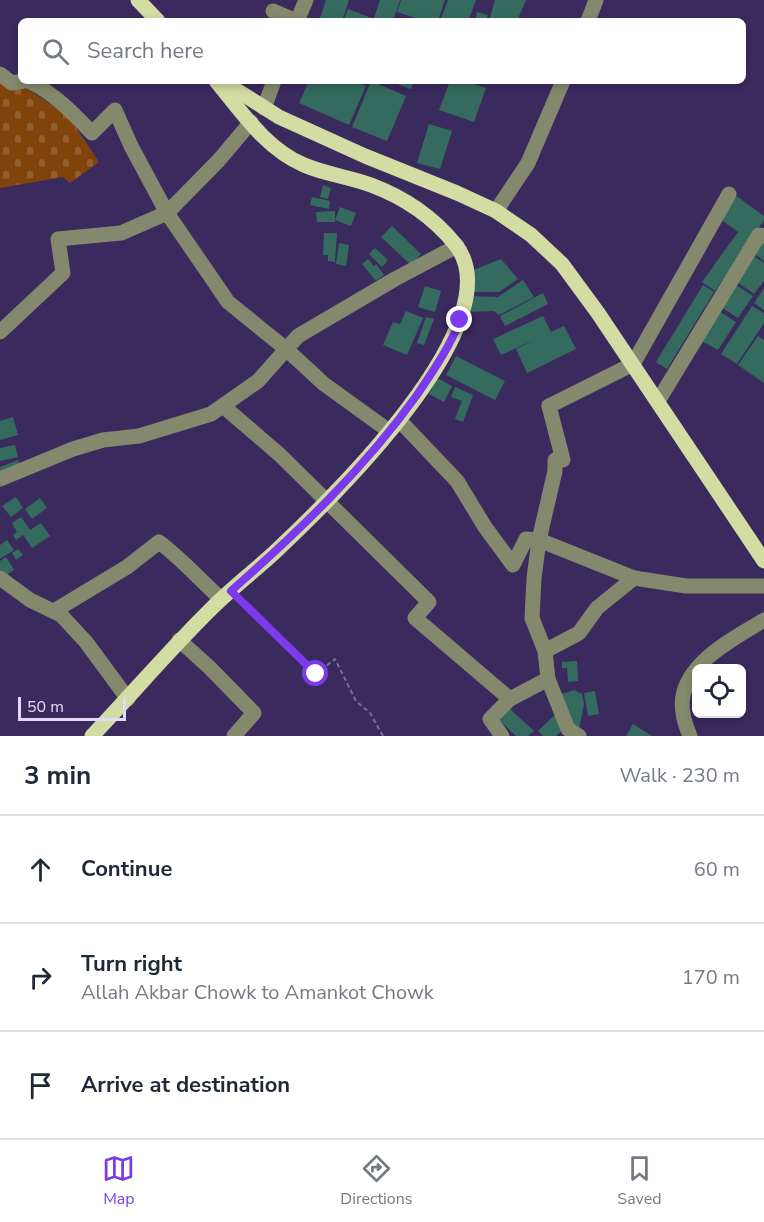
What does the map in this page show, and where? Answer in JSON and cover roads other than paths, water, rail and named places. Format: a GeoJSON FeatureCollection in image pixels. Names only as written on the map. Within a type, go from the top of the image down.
{"type":"FeatureCollection","features":[{"type":"Feature","properties":{"kind":"main road"},"geometry":{"type":"LineString","coordinates":[[138,0],[155,18]]}},
{"type":"Feature","properties":{"kind":"main road"},"geometry":{"type":"LineString","coordinates":[[92,736],[128,699],[179,640],[326,502],[394,425],[436,367],[454,337],[466,303],[468,274],[457,246],[434,222],[405,200],[372,185],[302,164],[271,144],[219,84]]}},
{"type":"Feature","properties":{"kind":"main road"},"geometry":{"type":"LineString","coordinates":[[227,84],[279,117],[496,211],[531,235],[562,264],[633,364],[764,561]]}},
{"type":"Feature","properties":{"kind":"street"},"geometry":{"type":"LineString","coordinates":[[298,18],[306,0]]}},
{"type":"Feature","properties":{"kind":"street"},"geometry":{"type":"LineString","coordinates":[[589,18],[596,0]]}},
{"type":"Feature","properties":{"kind":"street"},"geometry":{"type":"LineString","coordinates":[[273,11],[290,18]]}},
{"type":"Feature","properties":{"kind":"street"},"geometry":{"type":"LineString","coordinates":[[0,74],[12,83],[18,82]]}},
{"type":"Feature","properties":{"kind":"street"},"geometry":{"type":"LineString","coordinates":[[34,84],[71,111],[92,133],[115,110],[131,146],[167,213],[228,302],[286,349],[324,384],[394,425],[457,481],[485,527],[513,565],[526,539],[539,540],[634,578],[686,586],[764,586]]}},
{"type":"Feature","properties":{"kind":"street"},"geometry":{"type":"LineString","coordinates":[[264,108],[273,84]]}},
{"type":"Feature","properties":{"kind":"street"},"geometry":{"type":"LineString","coordinates":[[496,211],[528,163],[562,84]]}},
{"type":"Feature","properties":{"kind":"street"},"geometry":{"type":"LineString","coordinates":[[0,332],[63,273],[58,239],[121,233],[167,213],[219,160],[251,122]]}},
{"type":"Feature","properties":{"kind":"street"},"geometry":{"type":"LineString","coordinates":[[579,736],[568,729],[548,679],[546,651],[532,618],[539,540],[555,471],[555,460],[563,460],[549,406],[633,364],[729,194]]}},
{"type":"Feature","properties":{"kind":"street"},"geometry":{"type":"LineString","coordinates":[[658,401],[759,235],[764,236]]}},
{"type":"Feature","properties":{"kind":"street"},"geometry":{"type":"LineString","coordinates":[[0,479],[73,449],[103,440],[139,436],[211,414],[258,381],[298,336],[395,279],[457,246]]}},
{"type":"Feature","properties":{"kind":"street"},"geometry":{"type":"LineString","coordinates":[[223,406],[280,454],[429,602],[415,618],[510,699]]}},
{"type":"Feature","properties":{"kind":"street"},"geometry":{"type":"LineString","coordinates":[[54,612],[127,567],[159,542],[182,559],[192,573],[226,595]]}},
{"type":"Feature","properties":{"kind":"street"},"geometry":{"type":"LineString","coordinates":[[0,578],[30,600],[60,615],[86,642],[128,699]]}},
{"type":"Feature","properties":{"kind":"street"},"geometry":{"type":"LineString","coordinates":[[546,651],[579,633],[597,608],[634,578]]}},
{"type":"Feature","properties":{"kind":"street"},"geometry":{"type":"LineString","coordinates":[[690,736],[682,711],[685,688],[696,668],[726,644],[764,620]]}},
{"type":"Feature","properties":{"kind":"street"},"geometry":{"type":"LineString","coordinates":[[179,640],[254,713],[234,736]]}},
{"type":"Feature","properties":{"kind":"street"},"geometry":{"type":"LineString","coordinates":[[502,736],[490,719],[510,699],[548,679]]}}]}
